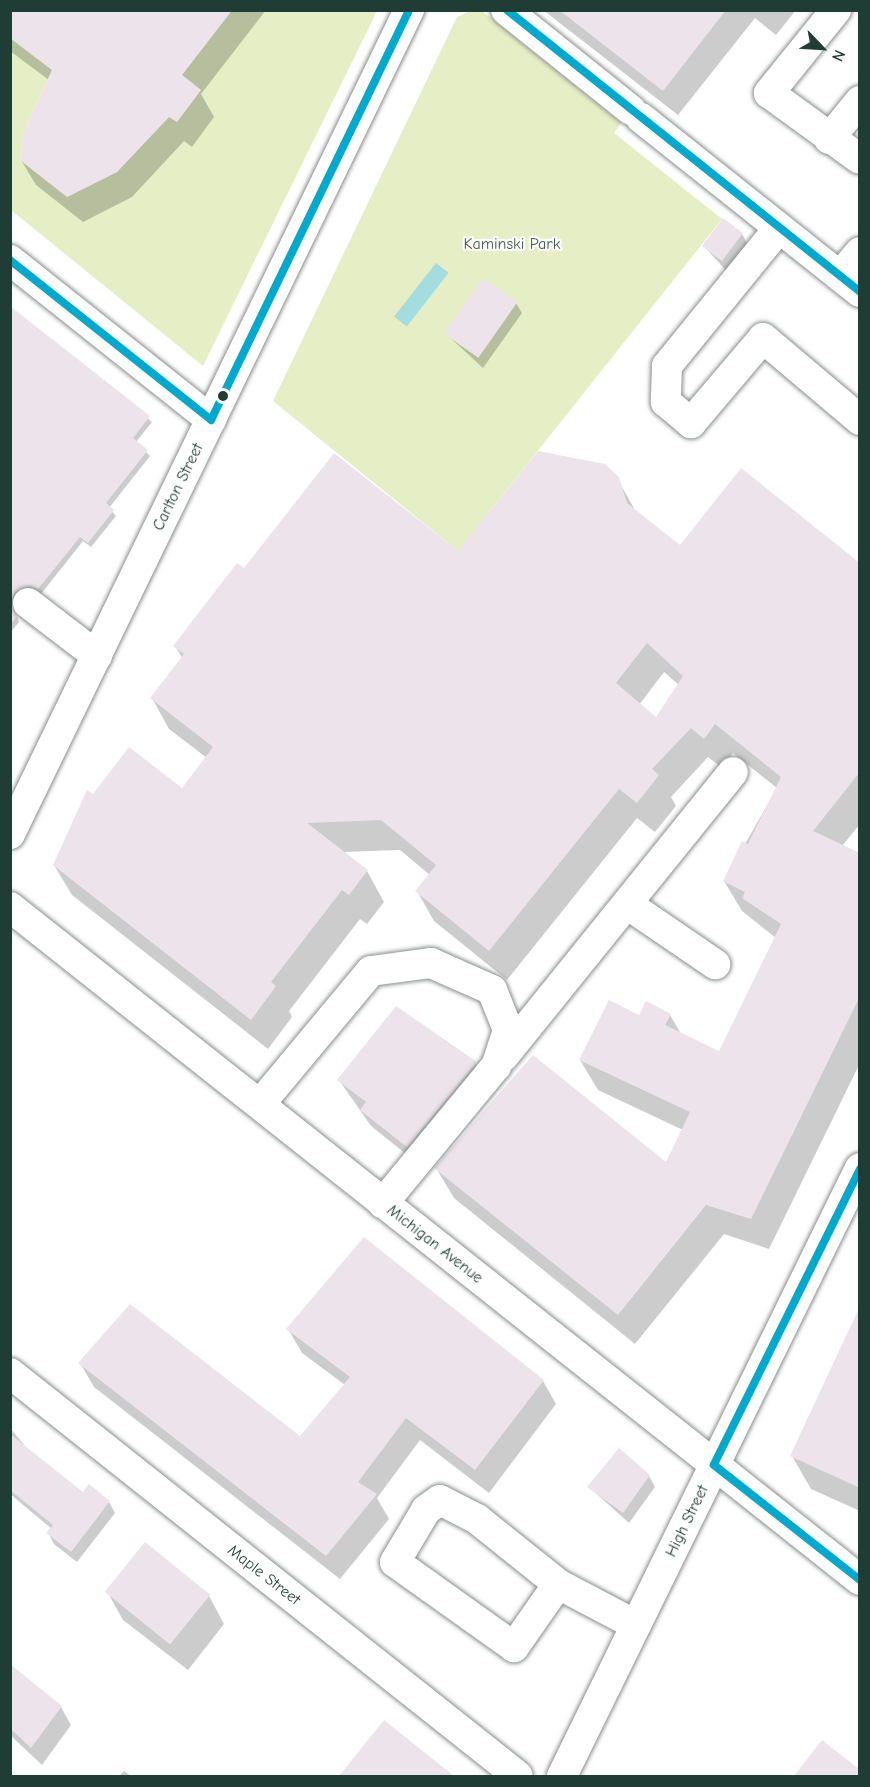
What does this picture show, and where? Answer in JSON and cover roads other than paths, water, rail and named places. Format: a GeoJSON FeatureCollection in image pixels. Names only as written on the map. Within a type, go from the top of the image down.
{"type":"FeatureCollection","features":[{"type":"Feature","properties":{"kind":"street","name":"Carlton Street"},"geometry":{"type":"LineString","coordinates":[[10,834],[409,10]]}},
{"type":"Feature","properties":{"kind":"street"},"geometry":{"type":"LineString","coordinates":[[506,10],[850,284],[860,252]]}},
{"type":"Feature","properties":{"kind":"street"},"geometry":{"type":"LineString","coordinates":[[836,10],[769,93],[829,139],[860,159]]}},
{"type":"Feature","properties":{"kind":"street"},"geometry":{"type":"LineString","coordinates":[[829,139],[860,101]]}},
{"type":"Feature","properties":{"kind":"street"},"geometry":{"type":"LineString","coordinates":[[779,228],[667,366],[666,402],[691,423],[763,338],[860,420]]}},
{"type":"Feature","properties":{"kind":"street"},"geometry":{"type":"LineString","coordinates":[[10,260],[211,420]]}},
{"type":"Feature","properties":{"kind":"street"},"geometry":{"type":"LineString","coordinates":[[28,603],[97,656]]}},
{"type":"Feature","properties":{"kind":"street"},"geometry":{"type":"LineString","coordinates":[[383,1203],[733,772]]}},
{"type":"Feature","properties":{"kind":"street"},"geometry":{"type":"LineString","coordinates":[[627,904],[715,964]]}},
{"type":"Feature","properties":{"kind":"street","name":"Michigan Avenue"},"geometry":{"type":"LineString","coordinates":[[10,907],[860,1580]]}},
{"type":"Feature","properties":{"kind":"street"},"geometry":{"type":"LineString","coordinates":[[260,1104],[371,971],[431,963],[492,990],[508,1030],[496,1066]]}},
{"type":"Feature","properties":{"kind":"street","name":"High Street"},"geometry":{"type":"LineString","coordinates":[[562,1776],[860,1168]]}},
{"type":"Feature","properties":{"kind":"street","name":"Maple Street"},"geometry":{"type":"LineString","coordinates":[[10,1373],[518,1776]]}},
{"type":"Feature","properties":{"kind":"street"},"geometry":{"type":"LineString","coordinates":[[558,1584],[514,1647],[395,1562],[426,1510],[440,1500],[477,1519],[558,1584],[636,1624]]}},
{"type":"Feature","properties":{"kind":"water"},"geometry":{"type":"Polygon","coordinates":[[[436,263],[449,273],[407,326],[394,317],[436,263]]]}},
{"type":"Feature","properties":{"kind":"park label","name":"Kaminski Park"},"geometry":{"type":"Point","coordinates":[512,244]}}]}
